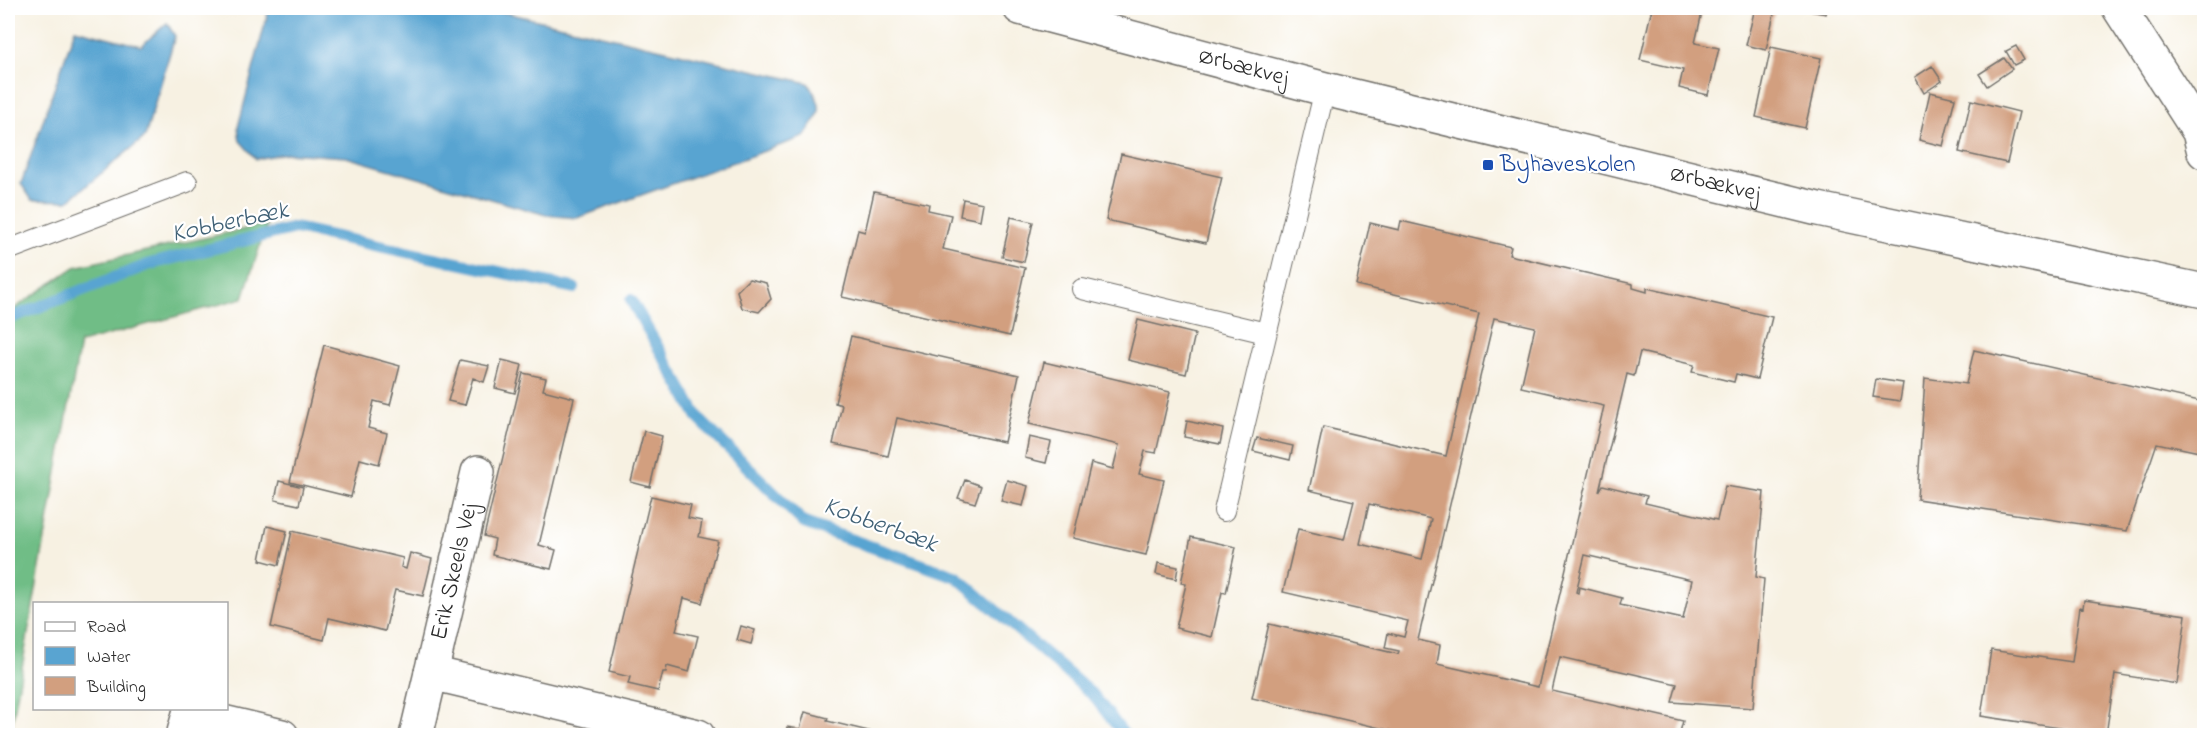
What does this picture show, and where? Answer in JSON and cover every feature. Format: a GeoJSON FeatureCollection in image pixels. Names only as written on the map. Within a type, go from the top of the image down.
{"type":"FeatureCollection","features":[{"type":"Feature","properties":{"kind":"street","name":"Ørbækvej"},"geometry":{"type":"LineString","coordinates":[[1020,8],[1325,88],[1818,209],[2205,291]]}},
{"type":"Feature","properties":{"kind":"street"},"geometry":{"type":"LineString","coordinates":[[2119,8],[2199,132],[2205,152]]}},
{"type":"Feature","properties":{"kind":"street","name":"Erik Skeels Vej"},"geometry":{"type":"LineString","coordinates":[[417,735],[478,472]]}},
{"type":"Feature","properties":{"kind":"street","name":"Erik Skeels Vej"},"geometry":{"type":"LineString","coordinates":[[431,673],[698,735]]}},
{"type":"Feature","properties":{"kind":"street"},"geometry":{"type":"LineString","coordinates":[[187,719],[282,735]]}},
{"type":"Feature","properties":{"kind":"lane"},"geometry":{"type":"LineString","coordinates":[[1224,511],[1325,88]]}},
{"type":"Feature","properties":{"kind":"lane"},"geometry":{"type":"LineString","coordinates":[[8,250],[187,182]]}},
{"type":"Feature","properties":{"kind":"lane"},"geometry":{"type":"LineString","coordinates":[[1082,289],[1266,333]]}},
{"type":"Feature","properties":{"kind":"green space"},"geometry":{"type":"Polygon","coordinates":[[[267,224],[243,298],[80,343],[10,735],[8,735],[8,313],[75,267],[267,224]]]}},
{"type":"Feature","properties":{"kind":"water"},"geometry":{"type":"Polygon","coordinates":[[[269,8],[485,8],[808,83],[817,99],[819,111],[804,137],[577,218],[546,215],[346,157],[286,153],[256,159],[240,141],[238,127],[269,8]]]}},
{"type":"Feature","properties":{"kind":"water"},"geometry":{"type":"Polygon","coordinates":[[[167,23],[175,36],[145,137],[68,201],[32,200],[21,184],[75,29],[141,46],[167,23]]]}},
{"type":"Feature","properties":{"kind":"building"},"geometry":{"type":"Polygon","coordinates":[[[1652,8],[1703,8],[1695,43],[1719,48],[1708,95],[1679,88],[1683,70],[1640,60],[1652,8]]]}},
{"type":"Feature","properties":{"kind":"building"},"geometry":{"type":"Polygon","coordinates":[[[1755,8],[1775,9],[1766,50],[1746,45],[1755,8]]]}},
{"type":"Feature","properties":{"kind":"building"},"geometry":{"type":"Polygon","coordinates":[[[1810,8],[1828,8],[1826,14],[1809,11],[1810,8]]]}},
{"type":"Feature","properties":{"kind":"building"},"geometry":{"type":"Polygon","coordinates":[[[2016,46],[2024,60],[2014,65],[2006,51],[2016,46]]]}},
{"type":"Feature","properties":{"kind":"building"},"geometry":{"type":"Polygon","coordinates":[[[1771,47],[1821,58],[1805,128],[1756,117],[1771,47]]]}},
{"type":"Feature","properties":{"kind":"building"},"geometry":{"type":"Polygon","coordinates":[[[2004,58],[2012,69],[1987,86],[1979,74],[2004,58]]]}},
{"type":"Feature","properties":{"kind":"building"},"geometry":{"type":"Polygon","coordinates":[[[1932,66],[1942,81],[1924,93],[1915,77],[1932,66]]]}},
{"type":"Feature","properties":{"kind":"building"},"geometry":{"type":"Polygon","coordinates":[[[1930,92],[1955,98],[1943,146],[1919,140],[1930,92]]]}},
{"type":"Feature","properties":{"kind":"building"},"geometry":{"type":"Polygon","coordinates":[[[1971,100],[2019,112],[2007,163],[1959,152],[1971,100]]]}},
{"type":"Feature","properties":{"kind":"building"},"geometry":{"type":"Polygon","coordinates":[[[1121,154],[1222,177],[1206,243],[1106,220],[1121,154]]]}},
{"type":"Feature","properties":{"kind":"building"},"geometry":{"type":"Polygon","coordinates":[[[874,192],[929,204],[928,210],[951,215],[943,249],[1025,268],[1010,336],[842,297],[858,230],[865,232],[874,192]]]}},
{"type":"Feature","properties":{"kind":"building"},"geometry":{"type":"Polygon","coordinates":[[[963,199],[983,203],[980,220],[960,216],[963,199]]]}},
{"type":"Feature","properties":{"kind":"building"},"geometry":{"type":"Polygon","coordinates":[[[1011,217],[1033,222],[1024,262],[1002,257],[1011,217]]]}},
{"type":"Feature","properties":{"kind":"building"},"geometry":{"type":"Polygon","coordinates":[[[1401,221],[1511,247],[1509,255],[1633,284],[1633,288],[1647,292],[1647,288],[1772,317],[1757,379],[1736,374],[1734,382],[1692,372],[1694,365],[1640,352],[1634,376],[1627,374],[1599,492],[1603,485],[1647,496],[1645,503],[1717,520],[1725,486],[1764,492],[1756,577],[1764,579],[1753,708],[1672,702],[1677,684],[1560,657],[1552,691],[1683,721],[1679,736],[1414,736],[1252,698],[1269,624],[1398,654],[1399,651],[1385,648],[1388,633],[1404,637],[1408,621],[1283,592],[1298,529],[1344,540],[1354,501],[1309,490],[1323,427],[1446,456],[1479,314],[1356,285],[1370,223],[1399,230],[1401,221]],[[1494,318],[1418,640],[1440,645],[1437,664],[1538,687],[1604,406],[1521,387],[1535,327],[1494,318]],[[1369,504],[1360,544],[1422,559],[1431,519],[1369,504]],[[1585,555],[1576,592],[1578,593],[1579,587],[1622,598],[1620,605],[1683,619],[1692,580],[1585,555]]]}},
{"type":"Feature","properties":{"kind":"building"},"geometry":{"type":"Polygon","coordinates":[[[749,279],[766,283],[771,299],[759,312],[742,308],[737,291],[749,279]]]}},
{"type":"Feature","properties":{"kind":"building"},"geometry":{"type":"Polygon","coordinates":[[[1138,320],[1195,334],[1186,374],[1128,360],[1138,320]]]}},
{"type":"Feature","properties":{"kind":"building"},"geometry":{"type":"Polygon","coordinates":[[[851,336],[1019,375],[1004,442],[897,418],[888,456],[833,444],[842,405],[835,403],[851,336]]]}},
{"type":"Feature","properties":{"kind":"building"},"geometry":{"type":"Polygon","coordinates":[[[324,345],[400,366],[390,405],[374,401],[368,428],[387,433],[379,464],[360,459],[351,497],[290,482],[324,345]]]}},
{"type":"Feature","properties":{"kind":"building"},"geometry":{"type":"Polygon","coordinates":[[[1974,350],[2204,402],[2204,453],[2157,443],[2127,531],[1917,499],[1925,378],[1966,384],[1974,350]]]}},
{"type":"Feature","properties":{"kind":"building"},"geometry":{"type":"Polygon","coordinates":[[[460,360],[489,366],[484,382],[473,378],[465,405],[448,401],[460,360]]]}},
{"type":"Feature","properties":{"kind":"building"},"geometry":{"type":"Polygon","coordinates":[[[502,360],[522,365],[515,393],[495,388],[502,360]]]}},
{"type":"Feature","properties":{"kind":"building"},"geometry":{"type":"Polygon","coordinates":[[[1044,362],[1170,392],[1156,453],[1145,451],[1139,474],[1164,480],[1146,555],[1073,538],[1091,463],[1113,469],[1119,445],[1029,424],[1044,362]]]}},
{"type":"Feature","properties":{"kind":"building"},"geometry":{"type":"Polygon","coordinates":[[[523,373],[546,378],[543,390],[574,398],[539,545],[556,550],[551,569],[492,555],[495,539],[484,536],[523,373]]]}},
{"type":"Feature","properties":{"kind":"building"},"geometry":{"type":"Polygon","coordinates":[[[1876,379],[1903,383],[1900,401],[1873,397],[1876,379]]]}},
{"type":"Feature","properties":{"kind":"building"},"geometry":{"type":"Polygon","coordinates":[[[1187,421],[1223,429],[1220,444],[1184,437],[1187,421]]]}},
{"type":"Feature","properties":{"kind":"building"},"geometry":{"type":"Polygon","coordinates":[[[644,431],[662,436],[650,487],[631,482],[644,431]]]}},
{"type":"Feature","properties":{"kind":"building"},"geometry":{"type":"Polygon","coordinates":[[[1029,437],[1051,442],[1046,463],[1025,458],[1029,437]]]}},
{"type":"Feature","properties":{"kind":"building"},"geometry":{"type":"Polygon","coordinates":[[[1257,438],[1293,446],[1290,460],[1253,451],[1257,438]]]}},
{"type":"Feature","properties":{"kind":"building"},"geometry":{"type":"Polygon","coordinates":[[[965,480],[981,486],[975,503],[958,498],[965,480]]]}},
{"type":"Feature","properties":{"kind":"building"},"geometry":{"type":"Polygon","coordinates":[[[1007,480],[1028,486],[1023,506],[1001,501],[1007,480]]]}},
{"type":"Feature","properties":{"kind":"building"},"geometry":{"type":"Polygon","coordinates":[[[279,481],[303,487],[299,505],[275,500],[279,481]]]}},
{"type":"Feature","properties":{"kind":"building"},"geometry":{"type":"Polygon","coordinates":[[[651,496],[691,505],[688,518],[702,521],[699,537],[718,541],[702,603],[684,598],[676,631],[698,636],[689,672],[667,666],[658,691],[628,684],[630,677],[609,672],[651,496]]]}},
{"type":"Feature","properties":{"kind":"building"},"geometry":{"type":"Polygon","coordinates":[[[267,526],[287,531],[279,565],[260,560],[267,526]]]}},
{"type":"Feature","properties":{"kind":"building"},"geometry":{"type":"Polygon","coordinates":[[[292,531],[403,558],[401,567],[406,569],[410,553],[432,559],[423,596],[395,590],[385,631],[329,618],[324,640],[271,627],[292,531]]]}},
{"type":"Feature","properties":{"kind":"building"},"geometry":{"type":"Polygon","coordinates":[[[1191,537],[1236,547],[1226,593],[1222,592],[1212,637],[1176,628],[1186,584],[1181,583],[1191,537]]]}},
{"type":"Feature","properties":{"kind":"building"},"geometry":{"type":"Polygon","coordinates":[[[1158,563],[1178,567],[1176,579],[1156,574],[1158,563]]]}},
{"type":"Feature","properties":{"kind":"building"},"geometry":{"type":"Polygon","coordinates":[[[2084,600],[2186,615],[2177,684],[2115,674],[2106,735],[1981,716],[1991,650],[2072,662],[2080,607],[2083,608],[2084,600]]]}},
{"type":"Feature","properties":{"kind":"building"},"geometry":{"type":"Polygon","coordinates":[[[741,626],[755,630],[751,644],[737,640],[741,626]]]}},
{"type":"Feature","properties":{"kind":"building"},"geometry":{"type":"Polygon","coordinates":[[[805,712],[828,718],[827,721],[889,736],[785,736],[787,727],[800,729],[805,712]]]}},
{"type":"Feature","properties":{"kind":"waterway","name":"Kobberbæk"},"geometry":{"type":"LineString","coordinates":[[8,319],[150,264],[295,228],[574,288]]}},
{"type":"Feature","properties":{"kind":"waterway","name":"Kobberbæk"},"geometry":{"type":"LineString","coordinates":[[631,300],[699,419],[804,523],[957,577],[1094,696],[1125,736]]}},
{"type":"Feature","properties":{"kind":"place","name":"Byhaveskolen"},"geometry":{"type":"Point","coordinates":[1488,165]}}]}
